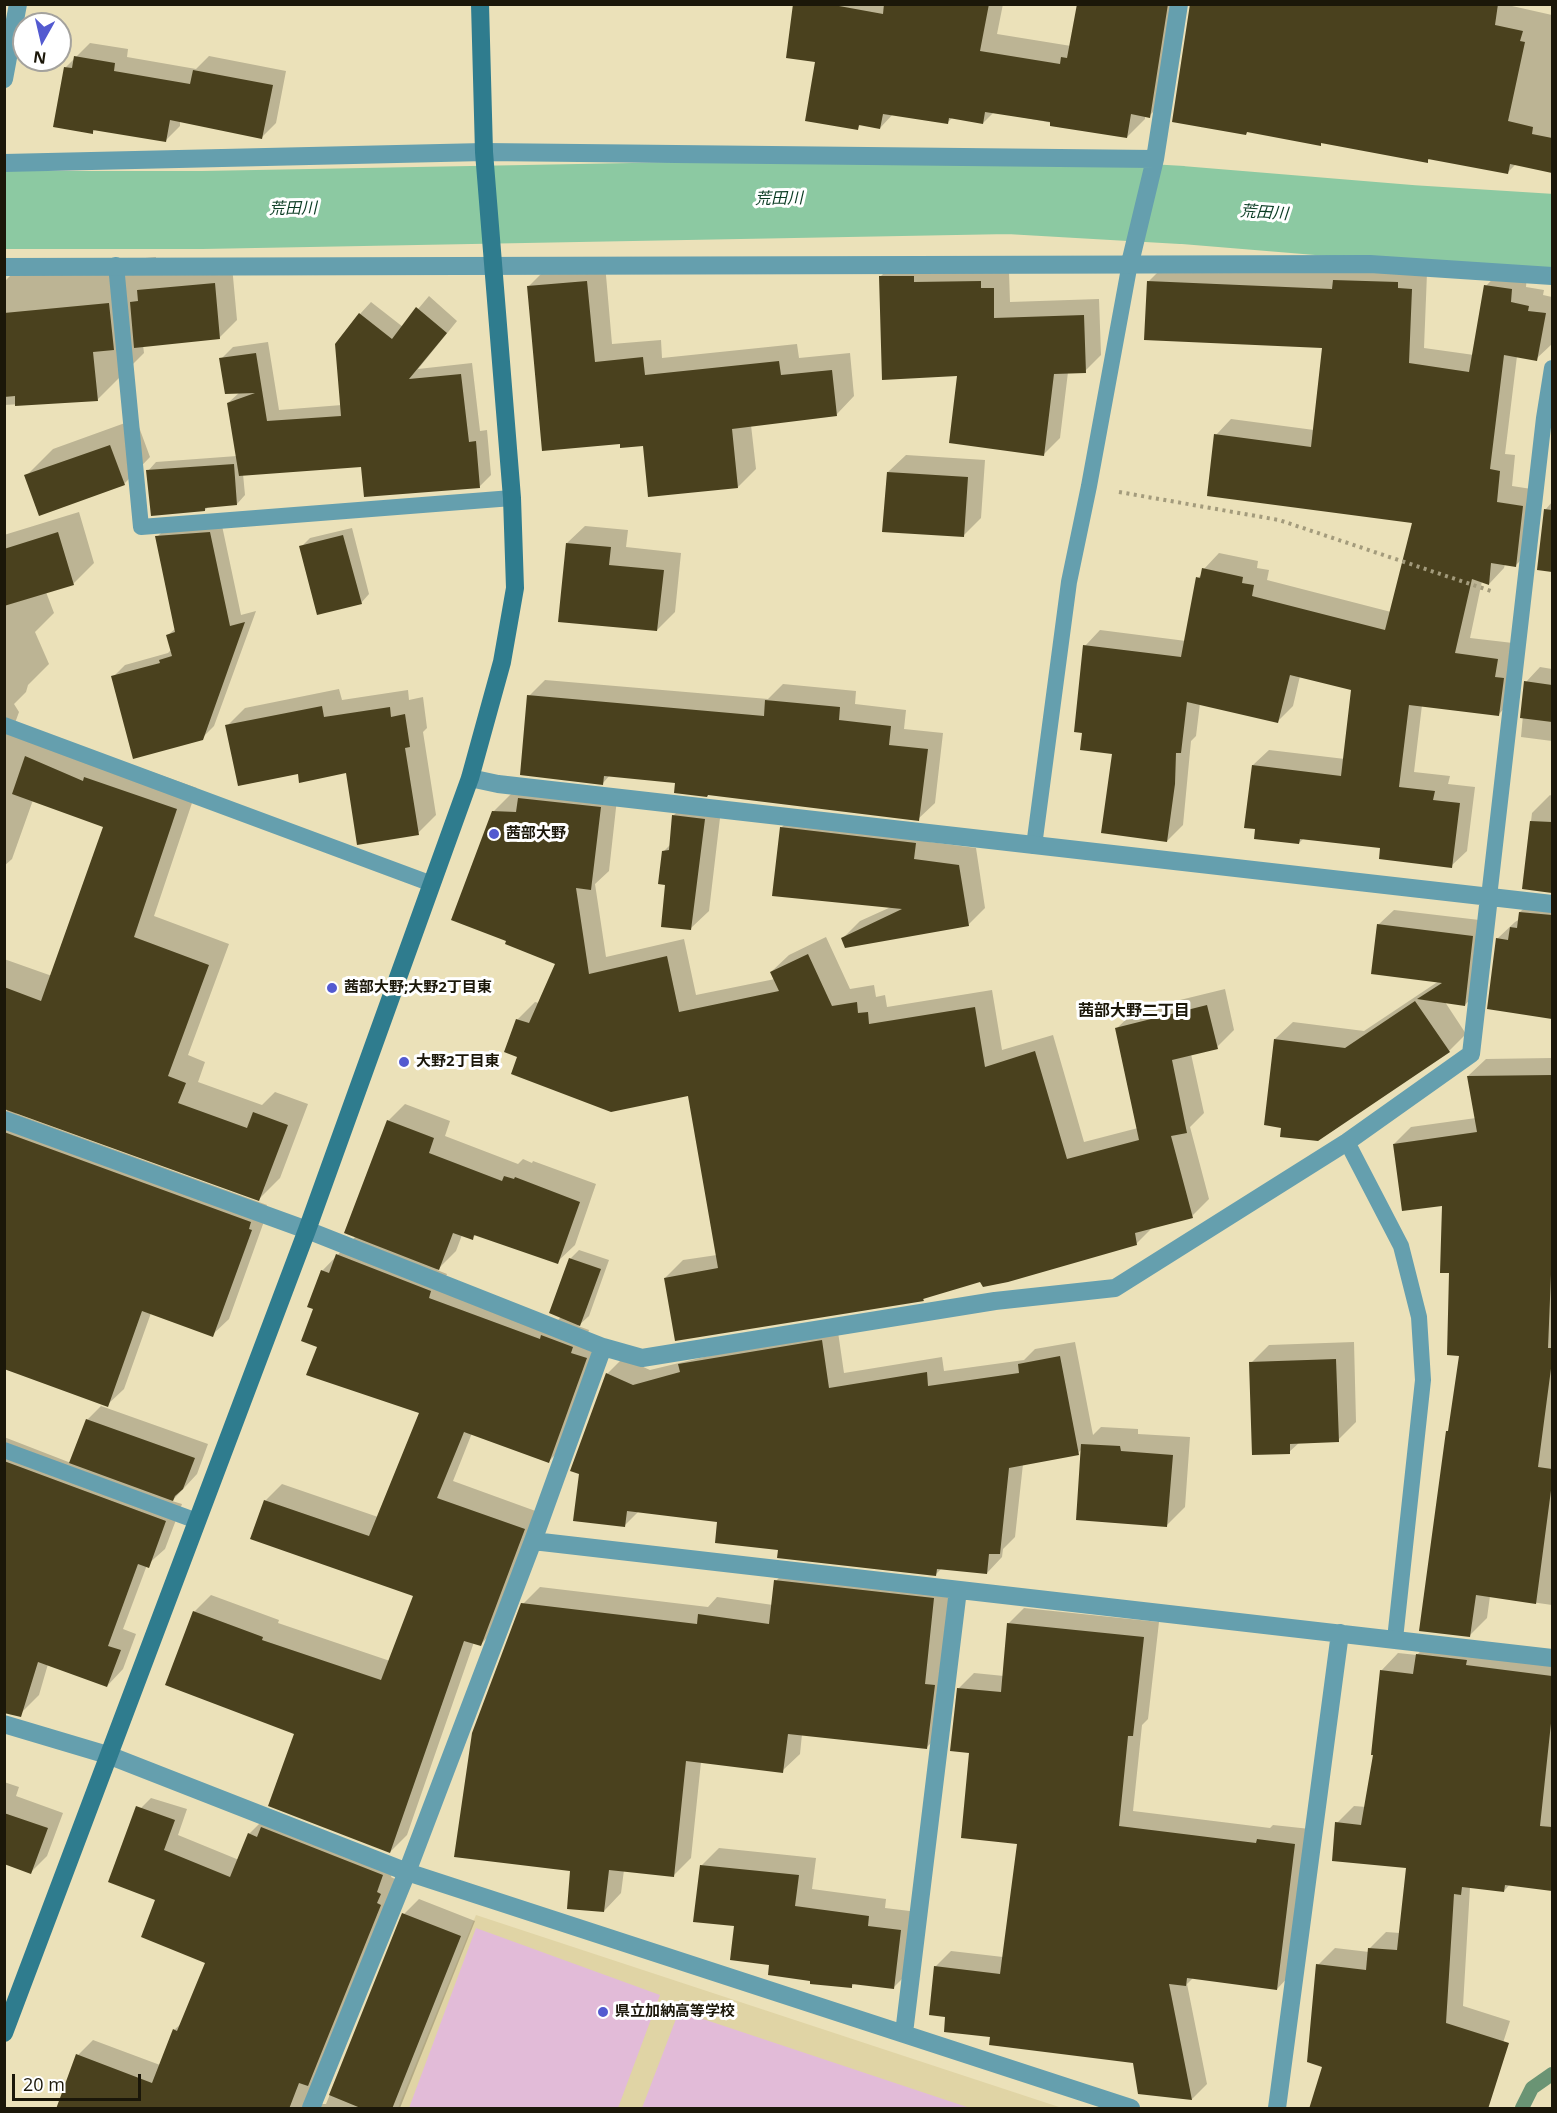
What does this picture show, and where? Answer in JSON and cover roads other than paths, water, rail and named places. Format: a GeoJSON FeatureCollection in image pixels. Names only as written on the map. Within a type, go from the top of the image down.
{"type":"FeatureCollection","features":[{"type":"Feature","properties":{"kind":"street"},"geometry":{"type":"LineString","coordinates":[[4,80],[18,4]]}},
{"type":"Feature","properties":{"kind":"street"},"geometry":{"type":"LineString","coordinates":[[4,2032],[307,1230],[470,778],[502,662],[515,588],[512,498],[484,152],[480,4]]}},
{"type":"Feature","properties":{"kind":"street"},"geometry":{"type":"LineString","coordinates":[[1131,263],[1155,159],[1179,4]]}},
{"type":"Feature","properties":{"kind":"street"},"geometry":{"type":"LineString","coordinates":[[4,163],[484,152],[1155,159]]}},
{"type":"Feature","properties":{"kind":"street"},"geometry":{"type":"LineString","coordinates":[[4,267],[1370,264],[1552,276]]}},
{"type":"Feature","properties":{"kind":"street"},"geometry":{"type":"LineString","coordinates":[[470,778],[498,784],[1552,904]]}},
{"type":"Feature","properties":{"kind":"street"},"geometry":{"type":"LineString","coordinates":[[4,1120],[307,1230],[603,1347],[642,1358],[995,1301],[1115,1288],[1347,1142],[1471,1054],[1489,897]]}},
{"type":"Feature","properties":{"kind":"street"},"geometry":{"type":"LineString","coordinates":[[311,2109],[407,1872],[603,1347]]}},
{"type":"Feature","properties":{"kind":"street"},"geometry":{"type":"LineString","coordinates":[[532,1541],[1552,1658]]}},
{"type":"Feature","properties":{"kind":"street"},"geometry":{"type":"LineString","coordinates":[[904,2033],[958,1590]]}},
{"type":"Feature","properties":{"kind":"street"},"geometry":{"type":"LineString","coordinates":[[1277,2109],[1340,1633]]}},
{"type":"Feature","properties":{"kind":"street"},"geometry":{"type":"LineString","coordinates":[[4,1724],[108,1755],[407,1872],[1131,2109]]}},
{"type":"Feature","properties":{"kind":"lane"},"geometry":{"type":"LineString","coordinates":[[1034,846],[1069,582],[1131,263]]}},
{"type":"Feature","properties":{"kind":"lane"},"geometry":{"type":"LineString","coordinates":[[116,265],[141,527],[512,498]]}},
{"type":"Feature","properties":{"kind":"lane"},"geometry":{"type":"LineString","coordinates":[[1489,897],[1544,418],[1552,368]]}},
{"type":"Feature","properties":{"kind":"lane"},"geometry":{"type":"LineString","coordinates":[[4,725],[432,884]]}},
{"type":"Feature","properties":{"kind":"lane"},"geometry":{"type":"LineString","coordinates":[[1347,1142],[1401,1246],[1419,1317],[1423,1380],[1395,1640]]}},
{"type":"Feature","properties":{"kind":"lane"},"geometry":{"type":"LineString","coordinates":[[4,1450],[197,1521]]}},
{"type":"Feature","properties":{"kind":"waterway","name":"荒田川"},"geometry":{"type":"LineString","coordinates":[[4,210],[202,210],[1009,195],[1182,205],[1552,233]]}},
{"type":"Feature","properties":{"kind":"waterway"},"geometry":{"type":"LineString","coordinates":[[1522,2108],[1532,2088],[1552,2074]]}},
{"type":"Feature","properties":{"kind":"place","name":"茜部大野"},"geometry":{"type":"Point","coordinates":[494,834]}},
{"type":"Feature","properties":{"kind":"place","name":"茜部大野;大野2丁目東"},"geometry":{"type":"Point","coordinates":[332,988]}},
{"type":"Feature","properties":{"kind":"place","name":"大野2丁目東"},"geometry":{"type":"Point","coordinates":[404,1062]}},
{"type":"Feature","properties":{"kind":"place","name":"県立加納高等学校"},"geometry":{"type":"Point","coordinates":[603,2012]}},
{"type":"Feature","properties":{"kind":"district","name":"茜部大野二丁目"},"geometry":{"type":"Point","coordinates":[1134,1011]}}]}
